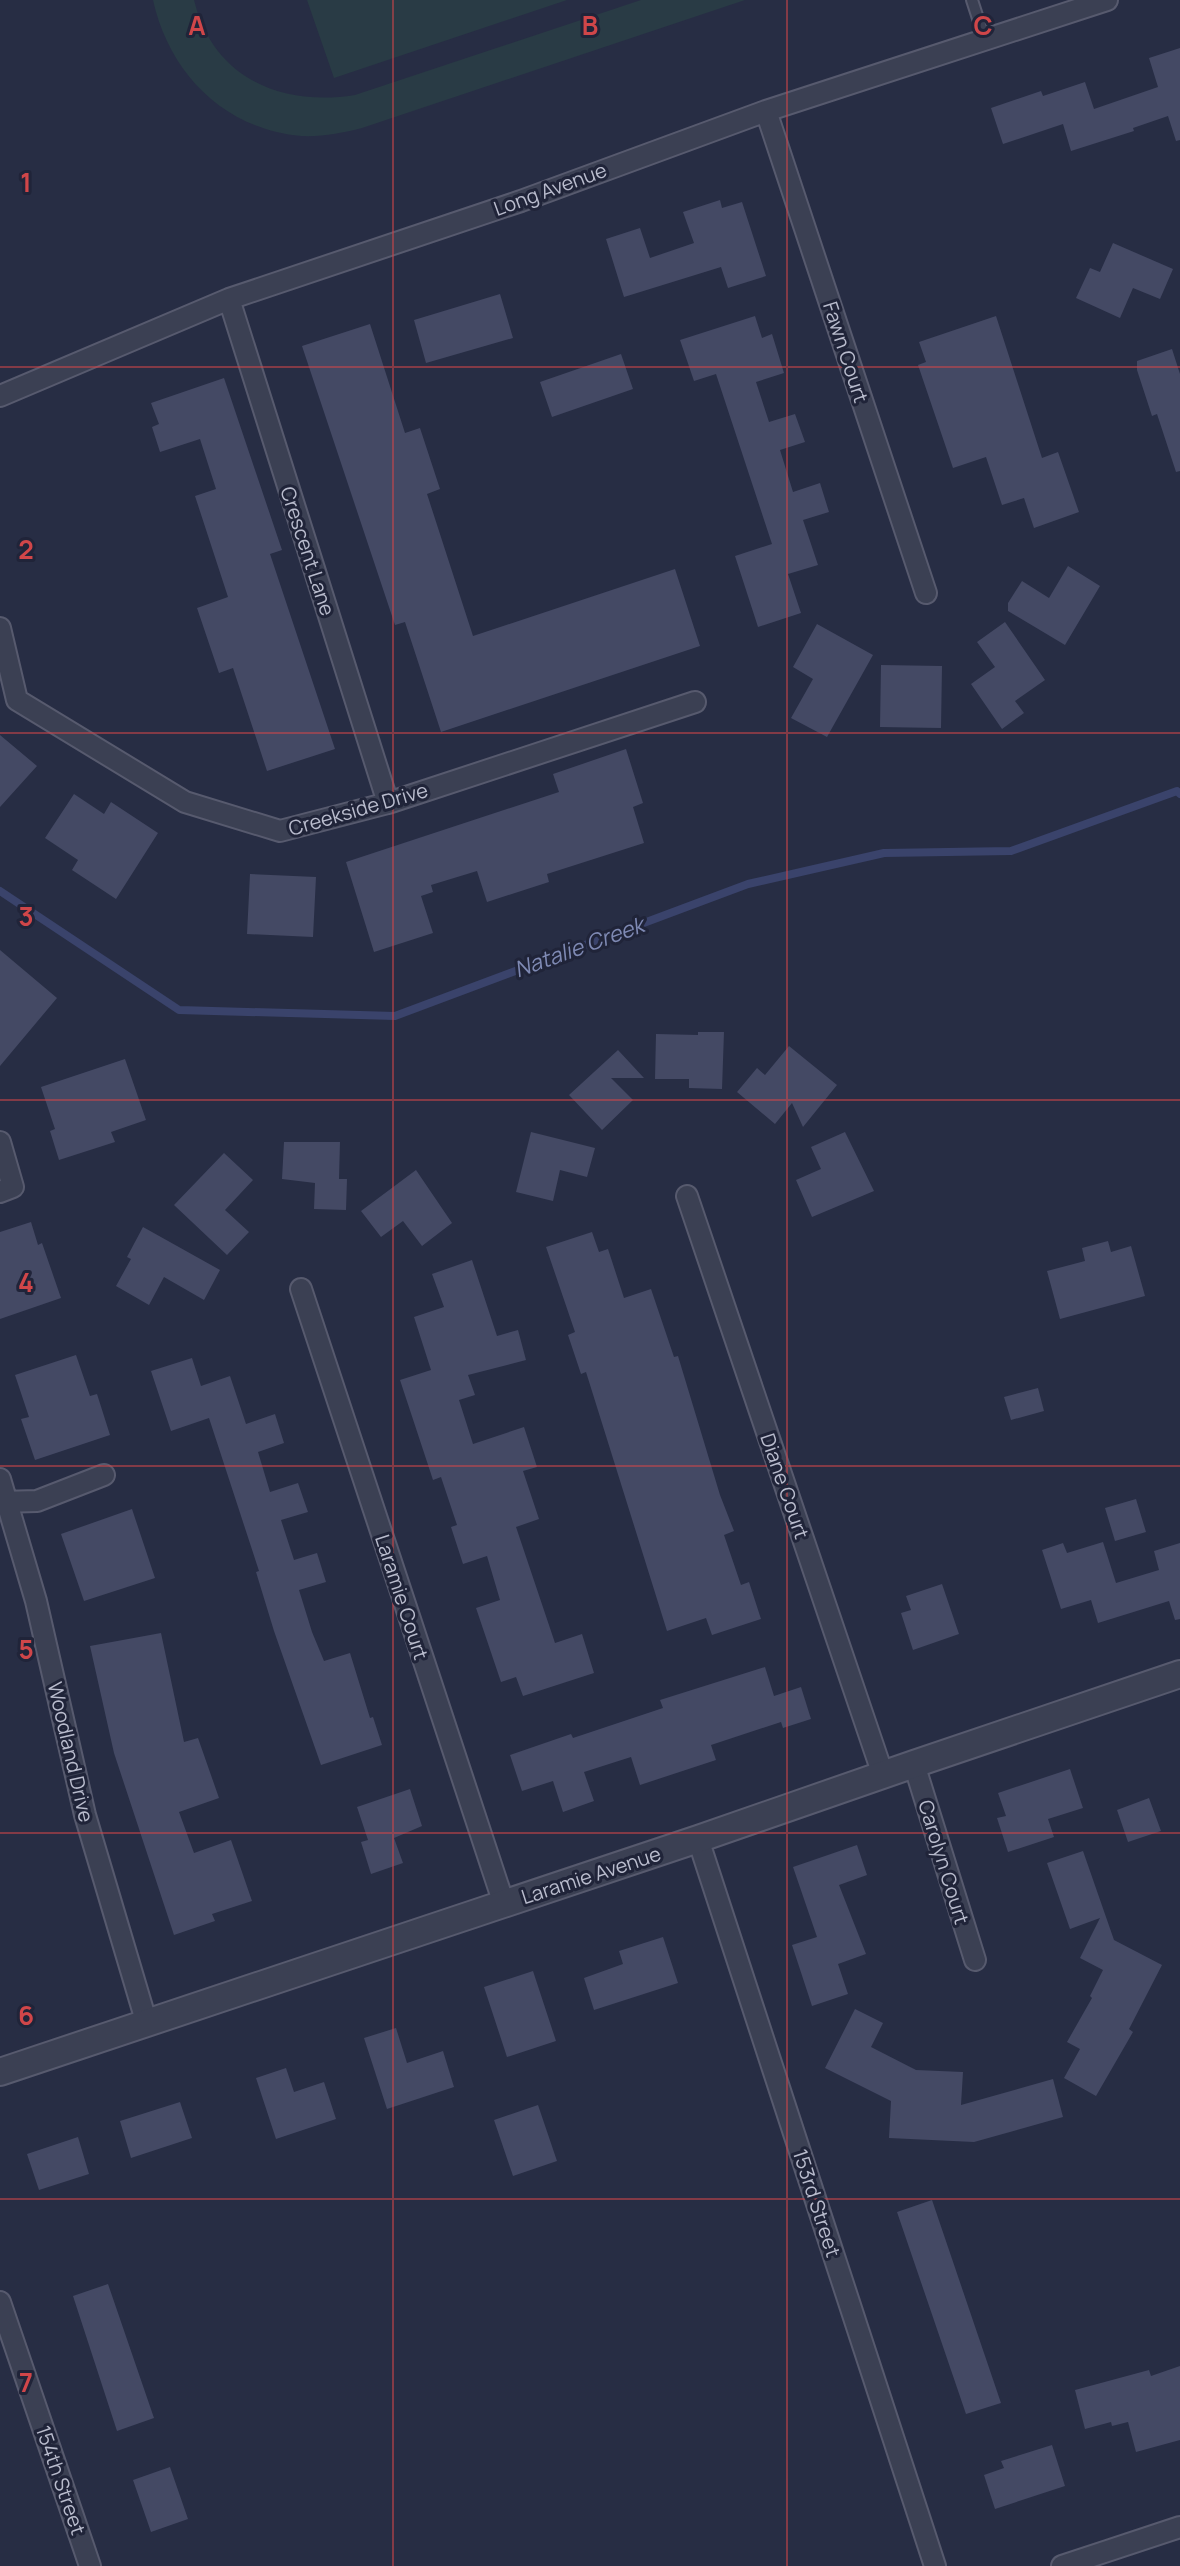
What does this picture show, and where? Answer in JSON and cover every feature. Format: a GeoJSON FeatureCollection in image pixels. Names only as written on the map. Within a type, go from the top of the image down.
{"type":"FeatureCollection","features":[{"type":"Feature","properties":{"kind":"street","name":"Long Avenue"},"geometry":{"type":"LineString","coordinates":[[0,396],[229,299],[521,201],[766,111],[1107,0]]}},
{"type":"Feature","properties":{"kind":"street","name":"Fawn Court"},"geometry":{"type":"LineString","coordinates":[[766,111],[926,593]]}},
{"type":"Feature","properties":{"kind":"street","name":"Crescent Lane"},"geometry":{"type":"LineString","coordinates":[[229,299],[388,803]]}},
{"type":"Feature","properties":{"kind":"street","name":"Creekside Drive"},"geometry":{"type":"LineString","coordinates":[[0,628],[17,700],[185,802],[280,831],[388,803],[695,702]]}},
{"type":"Feature","properties":{"kind":"street"},"geometry":{"type":"LineString","coordinates":[[0,1142],[13,1187],[0,1192]]}},
{"type":"Feature","properties":{"kind":"street","name":"Diane Court"},"geometry":{"type":"LineString","coordinates":[[687,1196],[883,1775]]}},
{"type":"Feature","properties":{"kind":"street","name":"Laramie Court"},"geometry":{"type":"LineString","coordinates":[[301,1289],[504,1904]]}},
{"type":"Feature","properties":{"kind":"street"},"geometry":{"type":"LineString","coordinates":[[4,1503],[37,1501],[104,1475]]}},
{"type":"Feature","properties":{"kind":"street","name":"Woodland Drive"},"geometry":{"type":"LineString","coordinates":[[0,1479],[4,1503],[36,1601],[85,1815],[147,2024]]}},
{"type":"Feature","properties":{"kind":"street","name":"Laramie Avenue"},"geometry":{"type":"LineString","coordinates":[[0,2072],[1180,1674]]}},
{"type":"Feature","properties":{"kind":"street","name":"Carolyn Court"},"geometry":{"type":"LineString","coordinates":[[914,1764],[975,1960]]}},
{"type":"Feature","properties":{"kind":"street","name":"153rd Street"},"geometry":{"type":"LineString","coordinates":[[698,1839],[935,2566]]}},
{"type":"Feature","properties":{"kind":"street","name":"154th Street"},"geometry":{"type":"LineString","coordinates":[[0,2302],[90,2566]]}},
{"type":"Feature","properties":{"kind":"street"},"geometry":{"type":"LineString","coordinates":[[1062,2566],[1180,2527]]}},
{"type":"Feature","properties":{"kind":"lane"},"geometry":{"type":"LineString","coordinates":[[972,0],[985,40]]}},
{"type":"Feature","properties":{"kind":"shaded area"},"geometry":{"type":"Polygon","coordinates":[[[153,0],[194,0],[203,27],[217,49],[234,68],[254,81],[277,91],[328,98],[355,95],[641,0],[745,0],[362,128],[301,136],[248,122],[204,93],[172,51],[153,0]]]}},
{"type":"Feature","properties":{"kind":"shaded area"},"geometry":{"type":"Polygon","coordinates":[[[307,0],[567,0],[334,78],[307,0]]]}},
{"type":"Feature","properties":{"kind":"building"},"geometry":{"type":"Polygon","coordinates":[[[1180,48],[1180,140],[1176,141],[1168,116],[1133,128],[1134,131],[1071,151],[1063,124],[1003,144],[991,108],[1041,91],[1043,96],[1085,82],[1094,109],[1158,87],[1149,58],[1180,48]]]}},
{"type":"Feature","properties":{"kind":"building"},"geometry":{"type":"Polygon","coordinates":[[[720,200],[722,208],[742,202],[766,276],[728,288],[721,267],[624,297],[606,239],[640,228],[650,258],[694,243],[683,212],[720,200]]]}},
{"type":"Feature","properties":{"kind":"building"},"geometry":{"type":"Polygon","coordinates":[[[1113,243],[1173,269],[1160,299],[1133,288],[1120,318],[1076,298],[1090,268],[1100,272],[1113,243]]]}},
{"type":"Feature","properties":{"kind":"building"},"geometry":{"type":"Polygon","coordinates":[[[500,294],[513,338],[426,363],[414,320],[500,294]]]}},
{"type":"Feature","properties":{"kind":"building"},"geometry":{"type":"Polygon","coordinates":[[[755,316],[762,338],[772,334],[784,373],[756,382],[769,422],[795,414],[805,442],[780,450],[793,492],[820,483],[829,512],[803,520],[818,565],[788,574],[801,613],[758,627],[735,556],[772,544],[716,374],[694,381],[680,340],[755,316]]]}},
{"type":"Feature","properties":{"kind":"building"},"geometry":{"type":"Polygon","coordinates":[[[996,316],[1042,458],[1058,452],[1079,512],[1034,528],[1024,498],[1002,505],[986,457],[953,468],[918,365],[926,362],[919,342],[996,316]]]}},
{"type":"Feature","properties":{"kind":"building"},"geometry":{"type":"Polygon","coordinates":[[[370,324],[405,433],[420,428],[440,489],[427,494],[473,636],[675,569],[700,646],[441,732],[405,622],[395,625],[302,346],[370,324]]]}},
{"type":"Feature","properties":{"kind":"building"},"geometry":{"type":"Polygon","coordinates":[[[1172,349],[1180,374],[1180,471],[1176,472],[1157,414],[1152,416],[1137,370],[1137,361],[1172,349]]]}},
{"type":"Feature","properties":{"kind":"building"},"geometry":{"type":"Polygon","coordinates":[[[621,354],[633,389],[552,417],[540,382],[621,354]]]}},
{"type":"Feature","properties":{"kind":"building"},"geometry":{"type":"Polygon","coordinates":[[[224,378],[282,550],[270,554],[335,749],[267,771],[233,668],[219,673],[197,608],[228,597],[195,496],[216,489],[200,439],[160,452],[152,427],[159,424],[151,403],[224,378]]]}},
{"type":"Feature","properties":{"kind":"building"},"geometry":{"type":"Polygon","coordinates":[[[1068,566],[1100,586],[1065,645],[1008,611],[1008,603],[1022,581],[1049,598],[1068,566]]]}},
{"type":"Feature","properties":{"kind":"building"},"geometry":{"type":"Polygon","coordinates":[[[1005,622],[1045,680],[1015,701],[1024,713],[1002,729],[971,684],[995,667],[977,642],[1005,622]]]}},
{"type":"Feature","properties":{"kind":"building"},"geometry":{"type":"Polygon","coordinates":[[[817,624],[873,655],[827,737],[791,718],[813,679],[793,667],[817,624]]]}},
{"type":"Feature","properties":{"kind":"building"},"geometry":{"type":"Polygon","coordinates":[[[881,665],[942,666],[941,728],[880,727],[881,665]]]}},
{"type":"Feature","properties":{"kind":"building"},"geometry":{"type":"Polygon","coordinates":[[[0,735],[37,766],[0,807],[0,735]]]}},
{"type":"Feature","properties":{"kind":"building"},"geometry":{"type":"Polygon","coordinates":[[[626,749],[643,803],[633,807],[644,843],[547,874],[549,882],[487,902],[477,871],[431,885],[433,892],[421,896],[433,933],[374,952],[346,862],[559,792],[553,774],[626,749]]]}},
{"type":"Feature","properties":{"kind":"building"},"geometry":{"type":"Polygon","coordinates":[[[74,794],[104,814],[111,802],[158,833],[116,899],[72,870],[78,860],[45,838],[74,794]]]}},
{"type":"Feature","properties":{"kind":"building"},"geometry":{"type":"Polygon","coordinates":[[[250,874],[316,877],[313,937],[247,934],[250,874]]]}},
{"type":"Feature","properties":{"kind":"building"},"geometry":{"type":"Polygon","coordinates":[[[0,950],[57,998],[0,1066],[0,950]]]}},
{"type":"Feature","properties":{"kind":"building"},"geometry":{"type":"Polygon","coordinates":[[[698,1032],[724,1032],[722,1089],[689,1088],[689,1079],[655,1079],[656,1034],[698,1035],[698,1032]]]}},
{"type":"Feature","properties":{"kind":"building"},"geometry":{"type":"Polygon","coordinates":[[[789,1046],[837,1085],[803,1127],[792,1103],[775,1124],[737,1092],[757,1068],[765,1075],[789,1046]]]}},
{"type":"Feature","properties":{"kind":"building"},"geometry":{"type":"Polygon","coordinates":[[[618,1050],[644,1078],[611,1078],[633,1100],[602,1130],[569,1095],[618,1050]]]}},
{"type":"Feature","properties":{"kind":"building"},"geometry":{"type":"Polygon","coordinates":[[[125,1059],[146,1120],[111,1132],[115,1142],[59,1160],[50,1131],[55,1129],[41,1087],[125,1059]]]}},
{"type":"Feature","properties":{"kind":"building"},"geometry":{"type":"Polygon","coordinates":[[[531,1132],[595,1148],[587,1177],[560,1170],[553,1201],[516,1192],[531,1132]]]}},
{"type":"Feature","properties":{"kind":"building"},"geometry":{"type":"Polygon","coordinates":[[[845,1132],[874,1191],[812,1217],[796,1180],[821,1169],[811,1147],[845,1132]]]}},
{"type":"Feature","properties":{"kind":"building"},"geometry":{"type":"Polygon","coordinates":[[[284,1142],[340,1142],[339,1179],[347,1179],[346,1210],[314,1209],[315,1183],[282,1179],[284,1142]]]}},
{"type":"Feature","properties":{"kind":"building"},"geometry":{"type":"Polygon","coordinates":[[[224,1153],[253,1180],[225,1210],[249,1232],[227,1255],[174,1205],[224,1153]]]}},
{"type":"Feature","properties":{"kind":"building"},"geometry":{"type":"Polygon","coordinates":[[[416,1170],[452,1223],[422,1246],[403,1221],[381,1237],[361,1211],[416,1170]]]}},
{"type":"Feature","properties":{"kind":"building"},"geometry":{"type":"Polygon","coordinates":[[[31,1222],[38,1245],[42,1243],[61,1298],[0,1319],[0,1232],[31,1222]]]}},
{"type":"Feature","properties":{"kind":"building"},"geometry":{"type":"Polygon","coordinates":[[[143,1227],[220,1270],[204,1300],[164,1277],[149,1305],[116,1286],[131,1259],[127,1257],[143,1227]]]}},
{"type":"Feature","properties":{"kind":"building"},"geometry":{"type":"Polygon","coordinates":[[[592,1232],[599,1252],[608,1249],[624,1298],[651,1289],[674,1357],[678,1356],[734,1531],[724,1535],[741,1585],[749,1582],[761,1619],[712,1635],[706,1618],[667,1631],[586,1372],[581,1374],[568,1335],[575,1332],[546,1247],[592,1232]]]}},
{"type":"Feature","properties":{"kind":"building"},"geometry":{"type":"Polygon","coordinates":[[[1108,1241],[1111,1252],[1131,1246],[1145,1296],[1060,1319],[1047,1271],[1085,1261],[1082,1248],[1108,1241]]]}},
{"type":"Feature","properties":{"kind":"building"},"geometry":{"type":"Polygon","coordinates":[[[472,1260],[497,1336],[518,1330],[526,1360],[468,1375],[475,1395],[459,1400],[473,1444],[524,1427],[537,1467],[523,1471],[539,1519],[516,1527],[555,1643],[582,1634],[594,1673],[523,1696],[516,1677],[501,1682],[476,1608],[500,1600],[487,1556],[463,1564],[451,1527],[457,1525],[441,1477],[433,1480],[400,1380],[431,1370],[414,1317],[444,1307],[432,1274],[472,1260]]]}},
{"type":"Feature","properties":{"kind":"building"},"geometry":{"type":"Polygon","coordinates":[[[76,1355],[90,1396],[97,1394],[110,1435],[35,1460],[21,1419],[29,1417],[15,1375],[76,1355]]]}},
{"type":"Feature","properties":{"kind":"building"},"geometry":{"type":"Polygon","coordinates":[[[192,1358],[201,1386],[230,1376],[246,1424],[275,1414],[284,1443],[258,1452],[270,1492],[298,1483],[308,1512],[281,1520],[294,1560],[317,1553],[326,1582],[299,1590],[312,1632],[324,1661],[350,1653],[370,1718],[373,1717],[382,1745],[321,1765],[274,1631],[256,1572],[259,1571],[209,1418],[171,1431],[151,1371],[192,1358]]]}},
{"type":"Feature","properties":{"kind":"building"},"geometry":{"type":"Polygon","coordinates":[[[1038,1388],[1044,1411],[1011,1420],[1004,1397],[1038,1388]]]}},
{"type":"Feature","properties":{"kind":"building"},"geometry":{"type":"Polygon","coordinates":[[[1136,1499],[1146,1532],[1115,1541],[1105,1508],[1136,1499]]]}},
{"type":"Feature","properties":{"kind":"building"},"geometry":{"type":"Polygon","coordinates":[[[132,1509],[155,1578],[84,1601],[61,1534],[132,1509]]]}},
{"type":"Feature","properties":{"kind":"building"},"geometry":{"type":"Polygon","coordinates":[[[1103,1542],[1116,1583],[1159,1570],[1154,1551],[1180,1543],[1180,1619],[1175,1620],[1169,1601],[1098,1623],[1091,1600],[1061,1609],[1042,1550],[1063,1543],[1067,1553],[1103,1542]]]}},
{"type":"Feature","properties":{"kind":"building"},"geometry":{"type":"Polygon","coordinates":[[[942,1584],[959,1634],[913,1650],[901,1613],[911,1610],[906,1596],[942,1584]]]}},
{"type":"Feature","properties":{"kind":"building"},"geometry":{"type":"Polygon","coordinates":[[[161,1633],[184,1742],[198,1738],[219,1798],[179,1812],[194,1853],[231,1840],[252,1901],[212,1914],[215,1921],[174,1935],[114,1753],[90,1646],[161,1633]]]}},
{"type":"Feature","properties":{"kind":"building"},"geometry":{"type":"Polygon","coordinates":[[[765,1667],[774,1696],[801,1687],[811,1719],[783,1728],[781,1722],[711,1745],[716,1760],[640,1785],[631,1757],[584,1772],[594,1801],[563,1812],[553,1781],[522,1791],[510,1755],[663,1708],[660,1700],[765,1667]]]}},
{"type":"Feature","properties":{"kind":"building"},"geometry":{"type":"Polygon","coordinates":[[[1070,1769],[1083,1808],[1048,1819],[1054,1837],[1008,1852],[997,1818],[1006,1816],[998,1793],[1070,1769]]]}},
{"type":"Feature","properties":{"kind":"building"},"geometry":{"type":"Polygon","coordinates":[[[410,1789],[422,1826],[394,1838],[403,1863],[371,1874],[361,1842],[368,1840],[357,1807],[410,1789]]]}},
{"type":"Feature","properties":{"kind":"building"},"geometry":{"type":"Polygon","coordinates":[[[1149,1798],[1161,1831],[1128,1842],[1117,1810],[1149,1798]]]}},
{"type":"Feature","properties":{"kind":"building"},"geometry":{"type":"Polygon","coordinates":[[[857,1845],[867,1875],[839,1885],[866,1954],[838,1964],[848,1994],[812,2006],[792,1945],[817,1937],[793,1867],[857,1845]]]}},
{"type":"Feature","properties":{"kind":"building"},"geometry":{"type":"Polygon","coordinates":[[[1083,1851],[1114,1940],[1162,1965],[1129,2029],[1133,2032],[1096,2096],[1064,2078],[1080,2049],[1067,2042],[1092,1998],[1090,1996],[1103,1970],[1080,1958],[1100,1918],[1070,1929],[1047,1863],[1083,1851]]]}},
{"type":"Feature","properties":{"kind":"building"},"geometry":{"type":"Polygon","coordinates":[[[663,1937],[678,1983],[594,2010],[584,1978],[623,1964],[619,1951],[663,1937]]]}},
{"type":"Feature","properties":{"kind":"building"},"geometry":{"type":"Polygon","coordinates":[[[533,1971],[556,2041],[507,2057],[484,1987],[533,1971]]]}},
{"type":"Feature","properties":{"kind":"building"},"geometry":{"type":"Polygon","coordinates":[[[855,2009],[883,2023],[871,2047],[916,2070],[963,2072],[961,2105],[1053,2079],[1063,2117],[974,2142],[889,2138],[891,2101],[825,2068],[855,2009]]]}},
{"type":"Feature","properties":{"kind":"building"},"geometry":{"type":"Polygon","coordinates":[[[396,2028],[407,2063],[443,2051],[454,2087],[387,2109],[364,2038],[396,2028]]]}},
{"type":"Feature","properties":{"kind":"building"},"geometry":{"type":"Polygon","coordinates":[[[286,2068],[294,2092],[324,2082],[336,2119],[276,2139],[256,2078],[286,2068]]]}},
{"type":"Feature","properties":{"kind":"building"},"geometry":{"type":"Polygon","coordinates":[[[180,2102],[192,2138],[131,2158],[120,2121],[180,2102]]]}},
{"type":"Feature","properties":{"kind":"building"},"geometry":{"type":"Polygon","coordinates":[[[538,2105],[557,2161],[513,2176],[494,2120],[538,2105]]]}},
{"type":"Feature","properties":{"kind":"building"},"geometry":{"type":"Polygon","coordinates":[[[78,2137],[89,2174],[39,2190],[27,2154],[78,2137]]]}},
{"type":"Feature","properties":{"kind":"building"},"geometry":{"type":"Polygon","coordinates":[[[932,2200],[1001,2403],[966,2414],[897,2212],[932,2200]]]}},
{"type":"Feature","properties":{"kind":"building"},"geometry":{"type":"Polygon","coordinates":[[[108,2284],[154,2418],[117,2431],[73,2296],[108,2284]]]}},
{"type":"Feature","properties":{"kind":"building"},"geometry":{"type":"Polygon","coordinates":[[[1180,2366],[1180,2440],[1136,2452],[1128,2422],[1112,2426],[1111,2422],[1085,2429],[1075,2390],[1149,2370],[1151,2376],[1180,2366]]]}},
{"type":"Feature","properties":{"kind":"building"},"geometry":{"type":"Polygon","coordinates":[[[1052,2445],[1065,2486],[995,2509],[984,2475],[1004,2468],[1001,2461],[1052,2445]]]}},
{"type":"Feature","properties":{"kind":"building"},"geometry":{"type":"Polygon","coordinates":[[[170,2467],[188,2519],[151,2532],[133,2480],[170,2467]]]}},
{"type":"Feature","properties":{"kind":"waterway","name":"Natalie Creek"},"geometry":{"type":"LineString","coordinates":[[0,891],[179,1010],[395,1016],[748,884],[884,853],[1011,851],[1177,791],[1180,794]]}}]}
